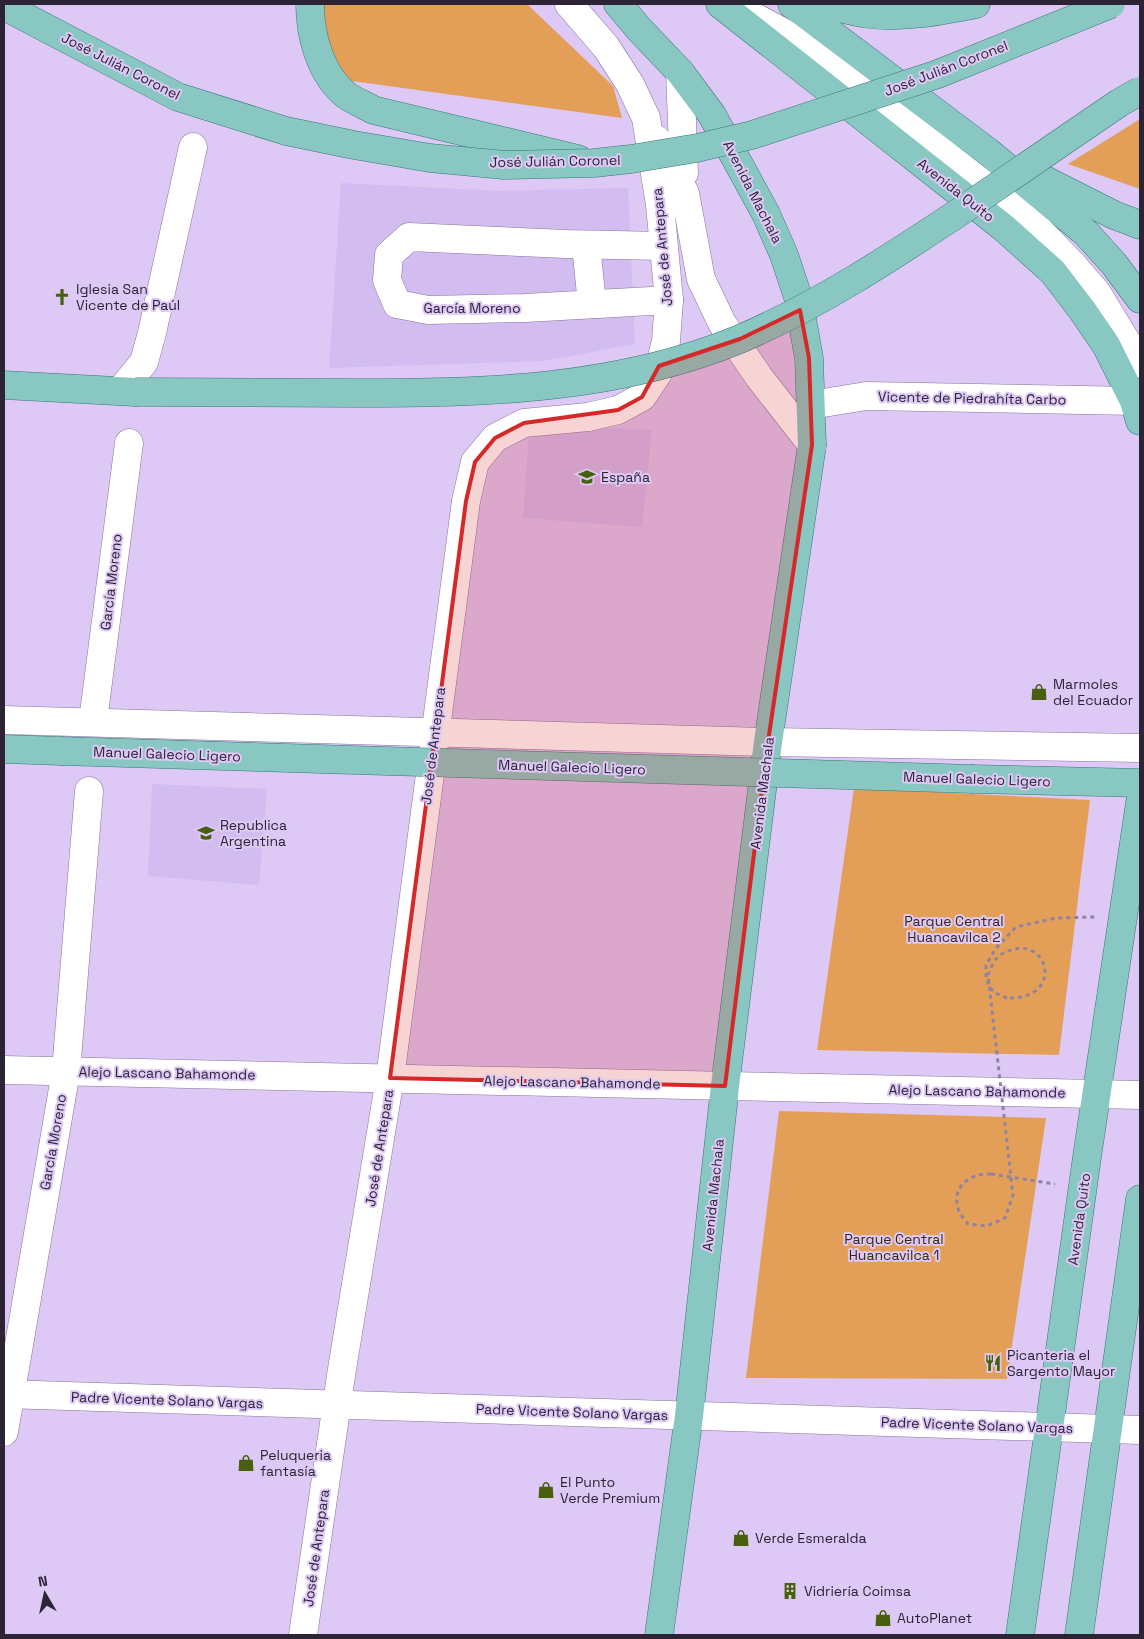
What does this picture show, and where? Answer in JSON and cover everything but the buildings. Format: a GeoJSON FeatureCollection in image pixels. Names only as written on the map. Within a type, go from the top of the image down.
{"type":"FeatureCollection","features":[{"type":"Feature","properties":{"kind":"main road"},"geometry":{"type":"LineString","coordinates":[[310,4],[310,25],[317,52],[328,74],[346,94],[373,110],[594,163]]}},
{"type":"Feature","properties":{"kind":"main road"},"geometry":{"type":"LineString","coordinates":[[599,4],[639,29]]}},
{"type":"Feature","properties":{"kind":"main road","name":"Avenida Machala"},"geometry":{"type":"LineString","coordinates":[[618,4],[680,72],[712,115],[766,214],[784,255],[798,298],[809,358],[812,405],[812,445],[768,742],[725,1086],[689,1416],[659,1635]]}},
{"type":"Feature","properties":{"kind":"main road","name":"Avenida Quito"},"geometry":{"type":"LineString","coordinates":[[720,4],[1004,228],[1053,272],[1106,345],[1137,411]]}},
{"type":"Feature","properties":{"kind":"main road"},"geometry":{"type":"LineString","coordinates":[[792,4],[987,151],[1086,233],[1114,264],[1140,299]]}},
{"type":"Feature","properties":{"kind":"main road"},"geometry":{"type":"LineString","coordinates":[[824,4],[869,14],[899,14],[939,12],[976,4]]}},
{"type":"Feature","properties":{"kind":"main road","name":"José Julián Coronel"},"geometry":{"type":"LineString","coordinates":[[4,6],[178,97],[286,130],[354,145],[430,158],[504,165],[594,163],[631,159],[697,148],[752,135],[938,74],[1110,4]]}},
{"type":"Feature","properties":{"kind":"main road"},"geometry":{"type":"LineString","coordinates":[[4,385],[128,391],[461,392],[526,388],[588,381],[639,371],[682,359],[740,339],[834,292],[865,274],[1133,96]]}},
{"type":"Feature","properties":{"kind":"main road"},"geometry":{"type":"LineString","coordinates":[[987,151],[1114,215],[1140,224]]}},
{"type":"Feature","properties":{"kind":"main road","name":"Manuel Galecio Ligero"},"geometry":{"type":"LineString","coordinates":[[4,749],[1140,783]]}},
{"type":"Feature","properties":{"kind":"main road","name":"Avenida Quito"},"geometry":{"type":"LineString","coordinates":[[1020,1635],[1140,803]]}},
{"type":"Feature","properties":{"kind":"main road"},"geometry":{"type":"LineString","coordinates":[[1079,1635],[1140,1198]]}},
{"type":"Feature","properties":{"kind":"street","name":"José de Antepara"},"geometry":{"type":"LineString","coordinates":[[303,1635],[337,1405],[390,1078],[466,501],[475,462],[495,438],[524,423],[588,417],[618,410],[642,397],[658,372],[666,340],[668,300],[660,204],[646,118],[630,84],[606,47],[569,4]]}},
{"type":"Feature","properties":{"kind":"street"},"geometry":{"type":"LineString","coordinates":[[731,4],[801,42],[1012,207],[1072,264],[1097,293],[1140,364]]}},
{"type":"Feature","properties":{"kind":"street"},"geometry":{"type":"LineString","coordinates":[[680,72],[685,193],[701,279],[722,323],[812,445]]}},
{"type":"Feature","properties":{"kind":"street"},"geometry":{"type":"LineString","coordinates":[[646,118],[685,193]]}},
{"type":"Feature","properties":{"kind":"street"},"geometry":{"type":"LineString","coordinates":[[128,391],[144,362],[152,333],[193,147]]}},
{"type":"Feature","properties":{"kind":"street","name":"García Moreno"},"geometry":{"type":"LineString","coordinates":[[663,246],[409,237],[389,255],[387,280],[397,304],[428,310],[525,308],[668,300]]}},
{"type":"Feature","properties":{"kind":"street"},"geometry":{"type":"LineString","coordinates":[[586,244],[592,304]]}},
{"type":"Feature","properties":{"kind":"street","name":"Vicente de Piedrahíta Carbo"},"geometry":{"type":"LineString","coordinates":[[812,405],[866,396],[1137,411]]}},
{"type":"Feature","properties":{"kind":"street","name":"García Moreno"},"geometry":{"type":"LineString","coordinates":[[93,721],[129,442]]}},
{"type":"Feature","properties":{"kind":"street"},"geometry":{"type":"LineString","coordinates":[[4,720],[93,721],[768,742],[1140,748]]}},
{"type":"Feature","properties":{"kind":"street","name":"García Moreno"},"geometry":{"type":"LineString","coordinates":[[4,1432],[7,1394],[66,1071],[89,791]]}},
{"type":"Feature","properties":{"kind":"street","name":"Alejo Lascano Bahamonde"},"geometry":{"type":"LineString","coordinates":[[4,1070],[725,1086],[1096,1102],[1140,1095]]}},
{"type":"Feature","properties":{"kind":"street"},"geometry":{"type":"LineString","coordinates":[[1096,1102],[1140,1112]]}},
{"type":"Feature","properties":{"kind":"street","name":"Padre Vicente Solano Vargas"},"geometry":{"type":"LineString","coordinates":[[7,1394],[1140,1430]]}},
{"type":"Feature","properties":{"kind":"path"},"geometry":{"type":"LineString","coordinates":[[1083,1189],[991,1174],[980,1174],[968,1179],[962,1186],[957,1198],[959,1212],[968,1224],[987,1226],[1005,1218],[1013,1195],[988,975],[997,958],[1007,951],[1021,948],[1034,951],[1042,960],[1045,972],[1041,987],[1033,994],[1018,998],[1006,998],[993,992],[986,979],[986,965],[996,948],[1016,927],[1056,918],[1123,916]]}},
{"type":"Feature","properties":{"kind":"highlighted area"},"geometry":{"type":"Polygon","coordinates":[[[800,310],[809,358],[812,445],[768,742],[725,1086],[390,1078],[466,501],[475,462],[495,438],[524,423],[618,410],[642,397],[659,366],[740,339],[800,310]]]}},
{"type":"Feature","properties":{"kind":"shaded area"},"geometry":{"type":"Polygon","coordinates":[[[341,183],[501,191],[628,188],[635,344],[543,361],[329,368],[341,183]]]}},
{"type":"Feature","properties":{"kind":"shaded area","name":"España"},"geometry":{"type":"Polygon","coordinates":[[[596,428],[652,430],[642,527],[523,518],[529,435],[596,428]]]}},
{"type":"Feature","properties":{"kind":"shaded area","name":"Republica Argentina"},"geometry":{"type":"Polygon","coordinates":[[[152,784],[267,789],[259,885],[148,876],[152,784]]]}},
{"type":"Feature","properties":{"kind":"green space"},"geometry":{"type":"Polygon","coordinates":[[[316,4],[527,4],[613,86],[622,118],[352,81],[332,62],[316,4]]]}},
{"type":"Feature","properties":{"kind":"green space"},"geometry":{"type":"Polygon","coordinates":[[[1140,119],[1140,189],[1068,164],[1140,119]]]}},
{"type":"Feature","properties":{"kind":"green space","name":"Parque Central Huancavilca 2"},"geometry":{"type":"Polygon","coordinates":[[[854,788],[1090,800],[1059,1055],[817,1050],[854,788]]]}},
{"type":"Feature","properties":{"kind":"green space","name":"Parque Central Huancavilca 1"},"geometry":{"type":"Polygon","coordinates":[[[779,1111],[1046,1118],[1007,1379],[746,1378],[779,1111]]]}},
{"type":"Feature","properties":{"kind":"place","name":"Iglesia San Vicente de Paúl"},"geometry":{"type":"Point","coordinates":[62,297]}},
{"type":"Feature","properties":{"kind":"place","name":"España"},"geometry":{"type":"Point","coordinates":[587,477]}},
{"type":"Feature","properties":{"kind":"place","name":"Marmoles del Ecuador"},"geometry":{"type":"Point","coordinates":[1039,692]}},
{"type":"Feature","properties":{"kind":"place","name":"Republica Argentina"},"geometry":{"type":"Point","coordinates":[206,833]}},
{"type":"Feature","properties":{"kind":"place","name":"Picanteria el Sargento Mayor"},"geometry":{"type":"Point","coordinates":[993,1363]}},
{"type":"Feature","properties":{"kind":"place","name":"Peluqueria fantasía"},"geometry":{"type":"Point","coordinates":[246,1463]}},
{"type":"Feature","properties":{"kind":"place","name":"El Punto Verde Premium"},"geometry":{"type":"Point","coordinates":[546,1490]}},
{"type":"Feature","properties":{"kind":"place","name":"Verde Esmeralda"},"geometry":{"type":"Point","coordinates":[741,1538]}},
{"type":"Feature","properties":{"kind":"place","name":"Vidriería Coimsa"},"geometry":{"type":"Point","coordinates":[790,1591]}},
{"type":"Feature","properties":{"kind":"place","name":"AutoPlanet"},"geometry":{"type":"Point","coordinates":[883,1618]}}]}
